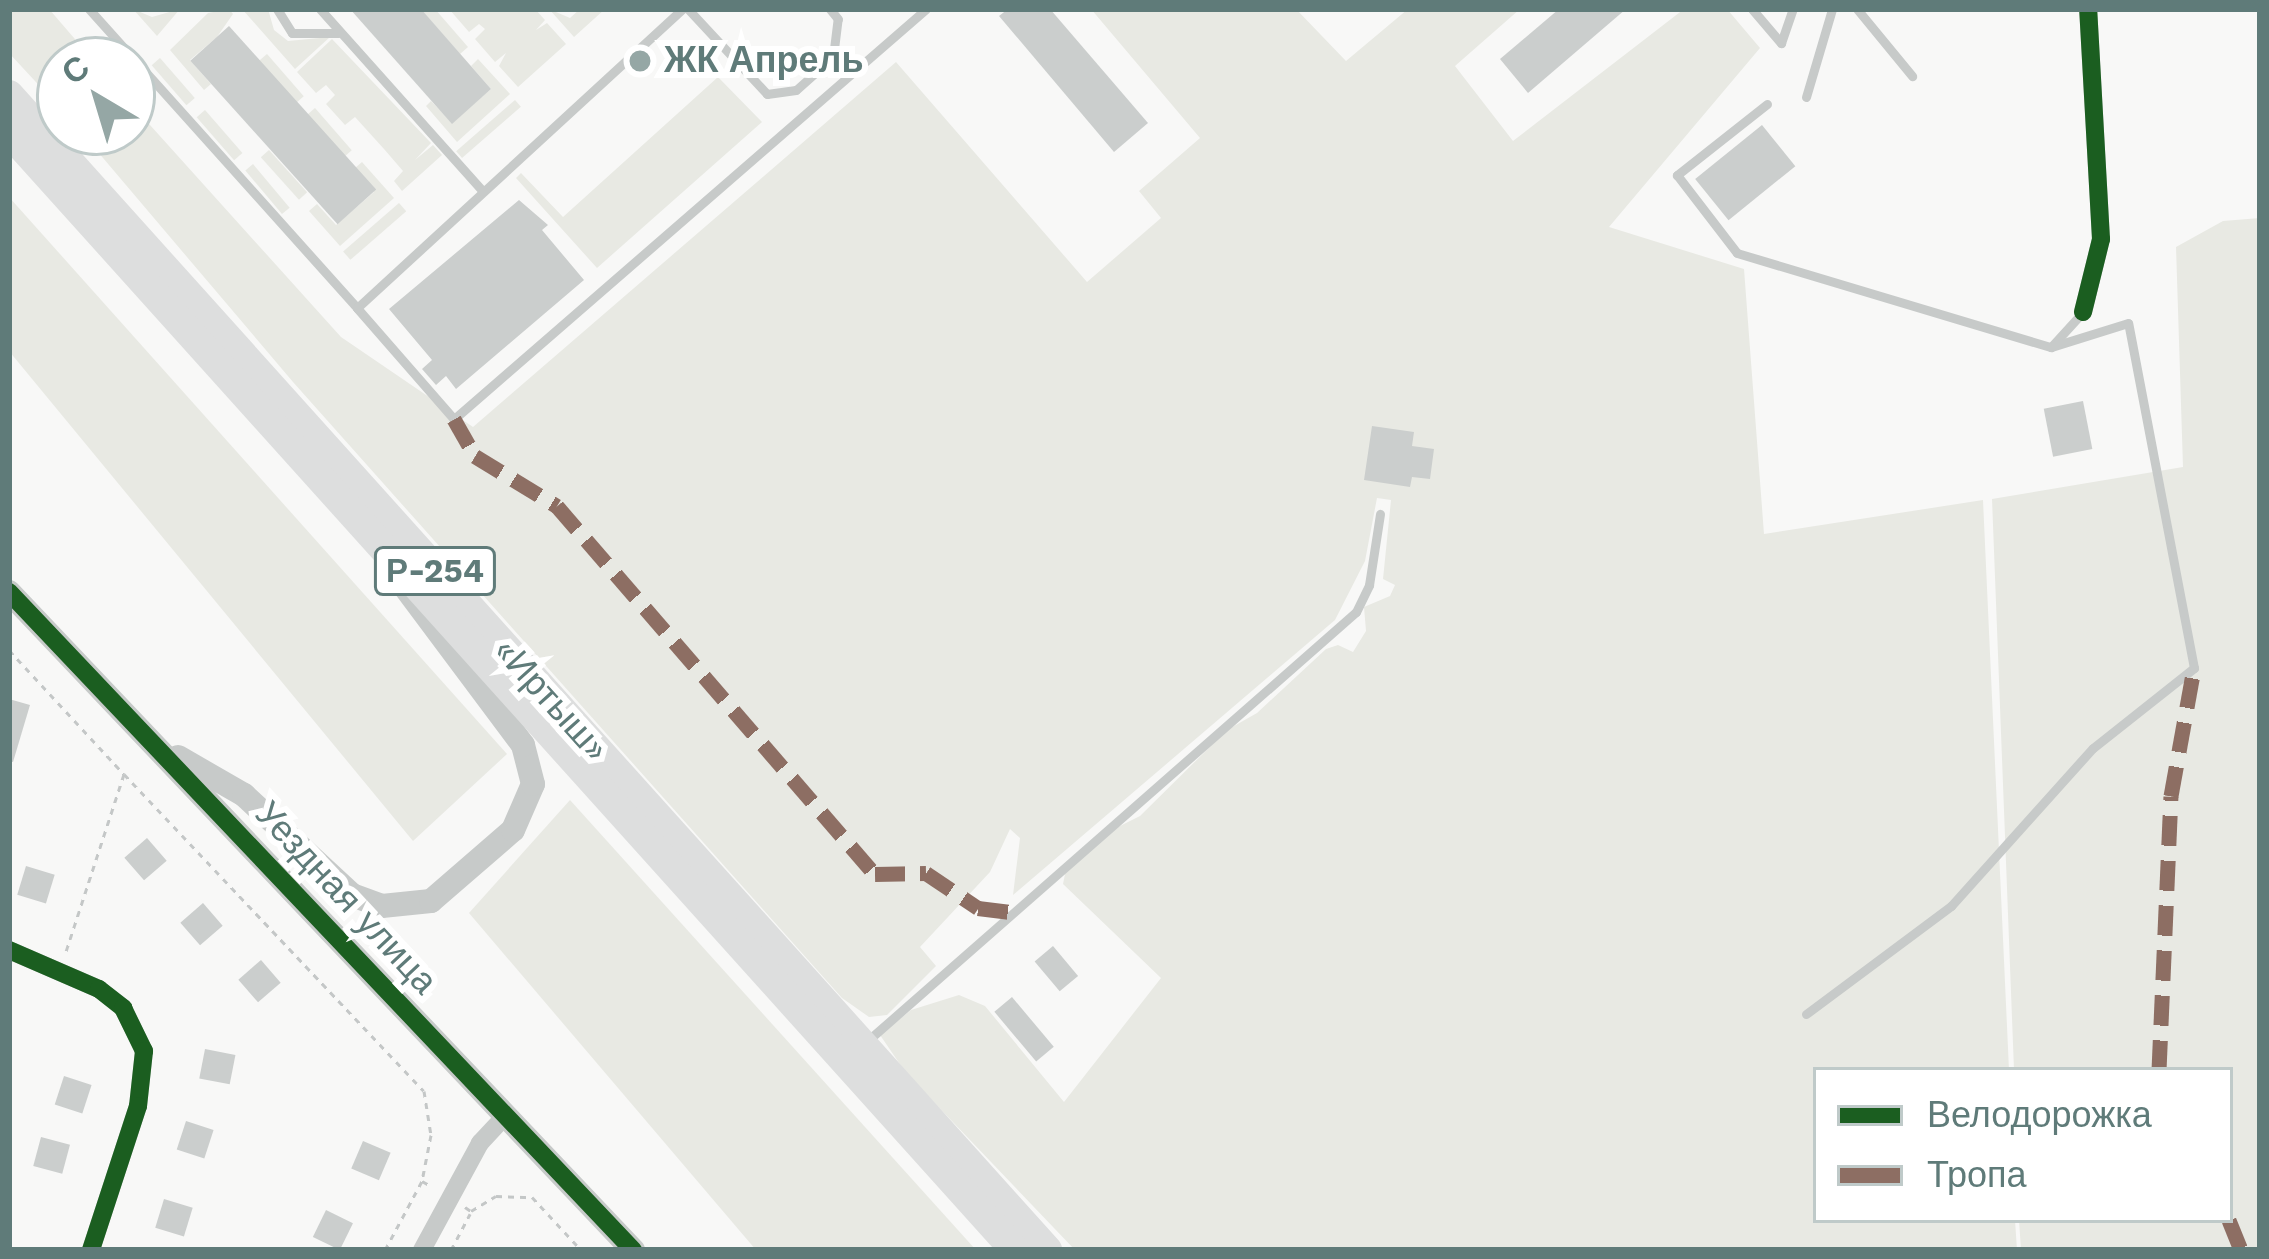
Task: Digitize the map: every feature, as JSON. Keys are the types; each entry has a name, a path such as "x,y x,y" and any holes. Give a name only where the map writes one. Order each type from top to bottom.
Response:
{"highway":[{"name":"«Иртыш»","path":"9,94 1047,1250"},
{"name":"«Иртыш»","path":"9,132 388,560 1015,1250"}],"street":[{"path":"2083,312 2102,239 2088,9"},
{"path":"156,743 244,795 352,895 382,906 431,901 476,866 530,802 530,765 388,560"},
{"name":"Уездная улица","path":"14,606 156,743 633,1250"},
{"path":"9,950 60,967 123,1007 144,1051 138,1106 92,1250"},
{"path":"422,1250 449,1196 505,1116"}],"lane":[{"path":"89,9 454,419 926,9"},
{"path":"277,9 292,32 343,35"},
{"path":"320,9 483,191"},
{"path":"357,308 685,9 767,94 796,90 833,57 838,19 830,9"},
{"path":"1752,9 1781,43 1792,9"},
{"path":"1806,97 1832,9"},
{"path":"1858,9 1912,76"},
{"path":"1767,104 1678,176 1737,253 2051,347 2128,323 2194,668 2093,748 1951,906 1806,1014"},
{"path":"2051,347 2083,312"},
{"path":"861,1046 1356,612 1369,585 1380,514"}],"path":[{"path":"9,650 424,1091 431,1135 422,1181 385,1250"},
{"path":"60,967 124,774"},
{"path":"422,1181 471,1211"},
{"path":"451,1250 471,1211 496,1196 532,1198 581,1250"}],"shaded area":[{"path":"9,9 49,9 72,36 36,36 36,82 9,53"},
{"path":"133,9 152,17 180,9 157,36"},
{"path":"229,9 233,14 217,37 190,60 211,84 204,90 170,50 208,13"},
{"path":"242,9 268,9 274,30 288,41 330,37 295,69"},
{"path":"435,9 468,47 460,54 422,11"},
{"path":"449,9 535,9 545,20 536,30 547,23 566,44 518,87 499,66 506,53 495,62 475,39 485,29 479,24 469,32"},
{"path":"549,9 570,18 580,9 605,9 574,37"},
{"path":"1091,9 1296,9 1346,61 1408,9 1520,9 1455,66 1513,141 1684,9 1727,9 1760,48 1609,227 1744,269 1764,534 1983,500 2009,1067 1813,1067 1813,1223 2015,1223 2017,1250 1075,1250 906,1073 880,1035 911,1010 959,995 985,1006 1064,1102 1161,978 1063,884 1065,874 1100,836 1140,816 1227,730 1257,713 1326,649 1338,645 1353,652 1366,631 1364,607 1390,596 1395,585 1383,579 1391,500 1377,498 1365,561 1335,620 1013,895 1020,838 1010,829 990,872 920,947 936,966 887,1015 869,1017 842,998 293,382 101,156 156,156 156,132 341,337 473,427 896,62 1087,282 1161,218 1139,191 1200,138"},
{"path":"332,39 431,143 415,160 433,145 442,155 402,191 394,181 403,171 384,149 355,117 345,125 326,104 335,95 326,85 316,93 297,72"},
{"path":"267,54 304,96 296,103 259,61"},
{"path":"160,58 195,98 186,105 156,70"},
{"path":"478,59 510,94 457,142 426,106 431,101 452,123 491,89 471,66"},
{"path":"718,77 762,122 597,268 516,178 521,173 563,217"},
{"path":"515,100 521,107 462,158 456,151"},
{"path":"315,108 352,150 343,157 307,115"},
{"path":"205,110 242,153 234,160 197,117"},
{"path":"269,150 307,192 299,200 261,157"},
{"path":"362,162 394,198 340,246 309,211 317,204 336,225 374,192 355,168"},
{"path":"253,164 290,208 282,214 245,170"},
{"path":"9,197 507,754 413,841 9,351"},
{"path":"399,203 406,211 350,260 343,252"},
{"path":"2260,218 2260,1250 2021,1250 2019,1223 2233,1223 2233,1067 2014,1067 1992,499 2183,467 2176,247 2223,221"},
{"path":"570,800 976,1250 756,1250 469,913"}],"building":[{"path":"350,9 421,9 491,89 452,124"},
{"path":"1008,9 1050,9 1148,123 1114,152 999,16"},
{"path":"1559,9 1626,9 1528,93 1500,59"},
{"path":"229,26 376,189 338,224 190,61"},
{"path":"1762,125 1795,166 1729,220 1695,179"},
{"path":"519,200 548,225 542,230 584,280 456,389 446,376 436,385 422,369 432,360 389,309"},
{"path":"2083,401 2092,449 2053,457 2044,409"},
{"path":"1372,426 1414,432 1412,446 1434,449 1430,479 1412,477 1410,487 1364,480"},
{"path":"9,699 30,705 13,762 9,761"},
{"path":"147,838 167,861 144,880 124,858"},
{"path":"26,866 55,875 46,903 17,895"},
{"path":"203,903 223,926 200,945 180,923"},
{"path":"1053,946 1078,976 1060,991 1035,961"},
{"path":"261,960 281,983 258,1002 238,980"},
{"path":"1012,997 1054,1047 1036,1062 994,1012"},
{"path":"205,1049 235,1055 230,1084 199,1078"},
{"path":"64,1076 92,1085 82,1113 55,1105"},
{"path":"186,1121 214,1130 204,1158 177,1150"},
{"path":"41,1137 70,1145 62,1174 33,1166"},
{"path":"363,1141 391,1153 379,1180 351,1169"},
{"path":"164,1199 193,1208 184,1236 155,1228"},
{"path":"326,1210 353,1223 340,1250 313,1237"}],"marked path":[{"path":"454,419 475,456 557,506 875,874 926,873 978,908 1017,913"},
{"path":"2159,1067 2171,796 2194,668"},
{"path":"2230,1223 2241,1250"}],"cycle path":[{"path":"2083,312 2101,239 2088,9"},
{"path":"9,592 633,1250"},
{"path":"9,950 99,989 123,1008 144,1051 138,1106 91,1250"}],"place":[{"name":"ЖК Апрель","path":"640,61"}]}
